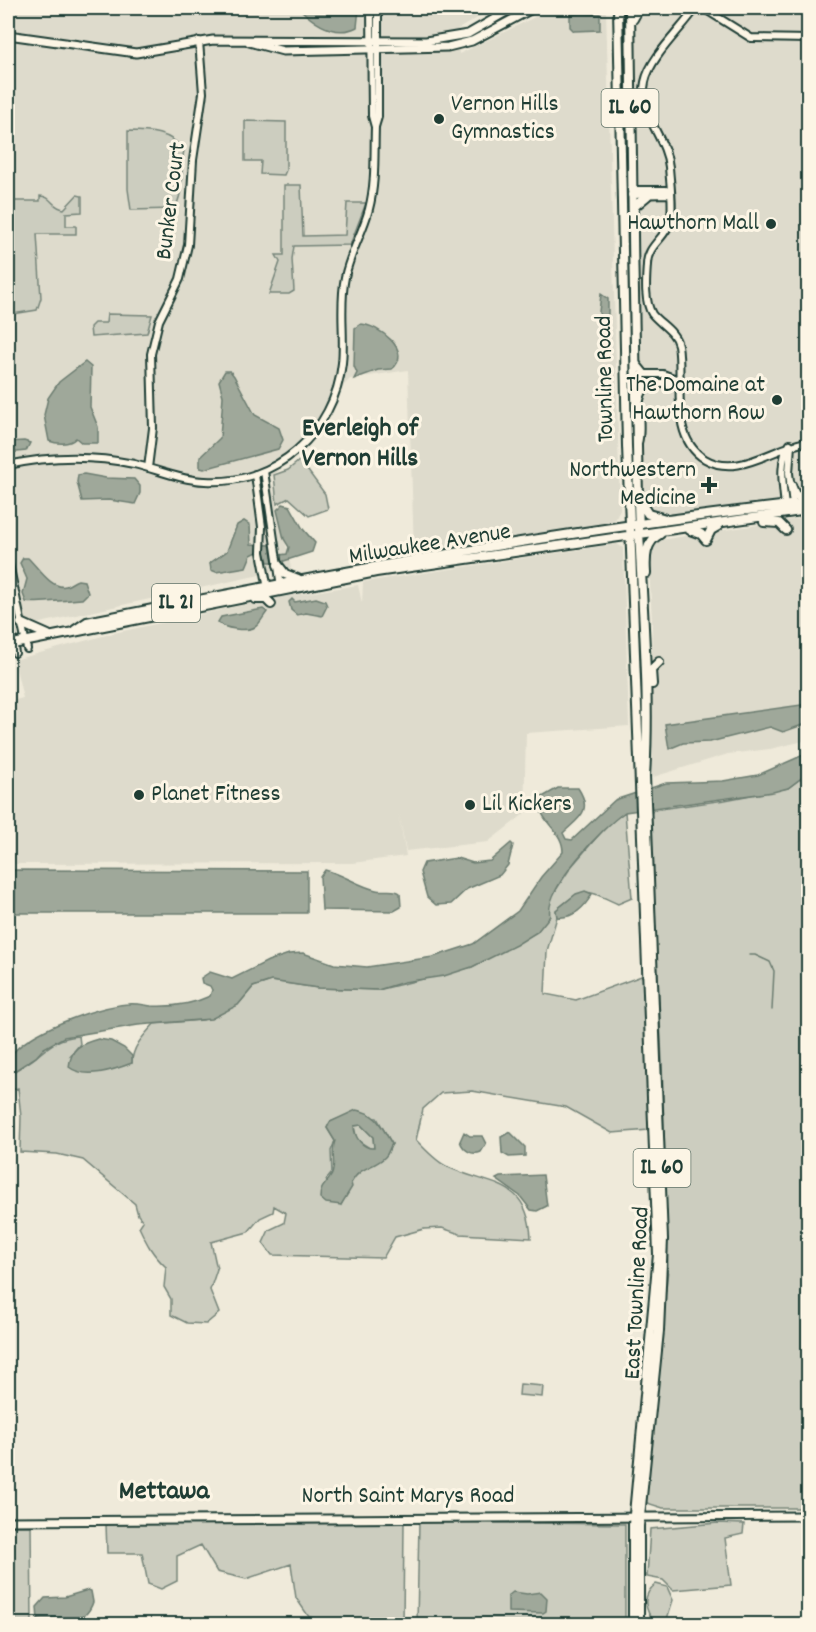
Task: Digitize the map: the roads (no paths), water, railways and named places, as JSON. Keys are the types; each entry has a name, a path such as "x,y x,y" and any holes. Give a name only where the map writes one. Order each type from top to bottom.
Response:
{"main road":[{"path":"8,35 136,53 199,41 249,42 283,51 426,41 460,36 513,8"},
{"path":"374,45 427,49 463,44 534,8"},
{"name":"Townline Road","path":"618,8 629,526 644,820"},
{"name":"Townline Road","path":"630,8 631,217 639,535 648,730 642,776"},
{"path":"630,27 635,12 639,8"},
{"path":"631,217 635,206 647,196"},
{"path":"791,485 795,495 808,502"},
{"path":"638,496 648,514 662,519 710,515"},
{"name":"IL 21","path":"790,508 808,502"},
{"name":"Milwaukee Avenue","path":"281,586 300,579 375,565 629,526 710,515 790,508"},
{"name":"Milwaukee Avenue","path":"11,644 26,645 75,630 98,629 281,586 614,537 687,530 790,508"},
{"name":"IL 21","path":"790,508 808,510"},
{"path":"739,520 749,524 772,520 786,530"},
{"path":"687,530 701,534 706,540 711,530 722,524"},
{"path":"645,652 649,640 646,569 648,546 651,539 664,532"},
{"path":"614,537 627,545 631,553"},
{"path":"278,565 285,574 300,579"},
{"name":"Milwaukee Avenue","path":"75,630 87,622 268,589"},
{"path":"204,605 227,605 264,598 271,604"},
{"path":"21,623 50,636"},
{"path":"648,730 651,722 651,670 659,662"},
{"name":"East Townline Road","path":"633,1624 637,1517 659,1331 663,1239 644,820"},
{"name":"North Saint Marys Road","path":"8,1521 808,1516"},
{"name":"East Townline Road","path":"637,1517 639,1624"}],"street":[{"path":"371,8 374,45"},
{"path":"8,465 74,458 117,461 206,482 235,480 264,471 290,457 308,440 324,418 335,395 342,361 343,290 349,263 372,195 375,127 372,116 374,45 378,8"},
{"path":"696,8 654,61 644,87 646,112 668,159 669,194 669,224 647,255 647,299 652,313 677,342 683,428 688,442 700,456 712,463 731,466 791,444 808,442"},
{"path":"703,8 751,38 808,39"},
{"name":"Bunker Court","path":"148,468 153,428 151,354 159,321 180,279 188,245 193,160 203,93 199,41"},
{"path":"631,193 666,190 669,194"},
{"path":"631,193 647,196 669,194"},
{"path":"635,361 645,374 680,380"},
{"path":"636,380 667,376"},
{"path":"636,380 651,384 674,383 680,380"},
{"path":"637,447 641,435 640,395 644,387 651,384"},
{"path":"790,508 783,467 785,451 791,444"},
{"path":"790,508 791,444"},
{"path":"768,454 777,456 783,467"},
{"path":"264,471 281,586"},
{"path":"255,474 259,485 261,556 268,589"},
{"path":"8,559 26,645"},
{"path":"8,613 11,644 15,653"}],"waterway":[{"path":"749,955 755,955 770,962 774,971 772,1010"}],"place":[{"name":"Vernon Hills Gymnastics","path":"439,119"},
{"name":"Hawthorn Mall","path":"771,224"},
{"name":"The Domaine at Hawthorn Row","path":"777,400"},
{"name":"Northwestern Medicine","path":"709,485"},
{"name":"Planet Fitness","path":"139,795"},
{"name":"Lil Kickers","path":"470,805"}],"district":[{"name":"Everleigh of Vernon Hills","path":"360,444"},
{"name":"Mettawa","path":"164,1492"}]}
